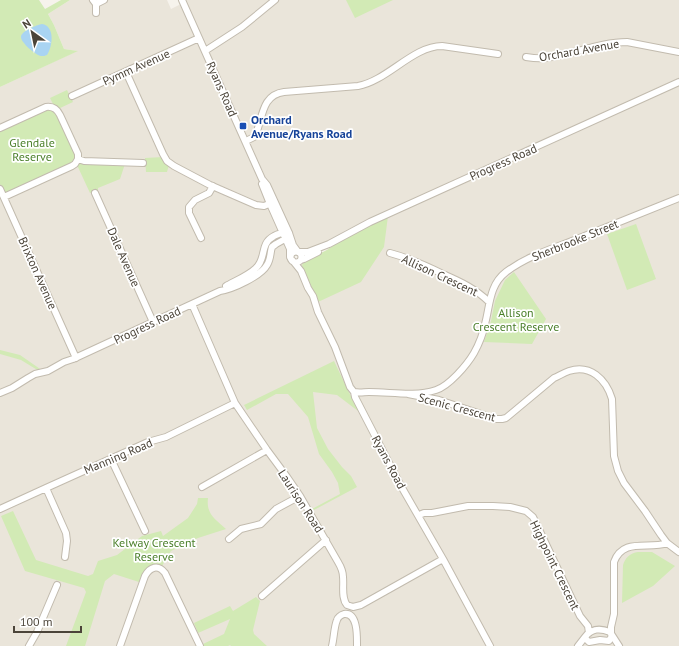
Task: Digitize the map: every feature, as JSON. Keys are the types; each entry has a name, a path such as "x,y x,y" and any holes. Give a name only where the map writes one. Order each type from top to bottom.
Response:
{"street":[{"path":"96,13 95,2 104,0"},
{"name":"Ryans Road","path":"182,0 262,178 267,185 272,203 286,233 299,252"},
{"path":"205,51 242,27 275,0"},
{"name":"Pymm Avenue","path":"72,96 199,38"},
{"name":"Orchard Avenue","path":"526,57 546,58 621,42 679,52"},
{"path":"246,141 255,136 266,103 277,93 362,85 376,79 421,52 434,47 442,46 498,54"},
{"path":"126,72 168,162 213,186 258,206 264,206 272,203"},
{"name":"Progress Road","path":"300,260 316,254 329,244 361,226 679,82"},
{"path":"0,128 46,107 54,108 60,115 78,154 78,159 72,166 4,197"},
{"path":"78,159 84,161 143,163"},
{"path":"201,238 190,215 189,207 192,202 209,193 213,186"},
{"name":"Brixton Avenue","path":"0,189 74,359"},
{"name":"Dale Avenue","path":"95,193 153,322"},
{"name":"Sherbrooke Street","path":"489,302 494,288 504,275 533,255 679,198"},
{"name":"Ryans Road","path":"286,233 285,239 290,249 291,259 301,271"},
{"name":"Progress Road","path":"0,393 12,388 35,374 48,371 64,362 74,359 220,291 257,268 261,261 267,241 273,237 286,233"},
{"name":"Progress Road","path":"220,291 229,289 255,277 262,272 270,260 272,247 285,239"},
{"name":"Progress Road","path":"299,252 308,252 329,244"},
{"path":"293,252 299,252 301,256 300,260 296,262 291,259 293,252"},
{"name":"Allison Crescent","path":"354,392 408,394 430,392 440,388 448,383 460,371 472,356 480,341 487,316 489,302 482,295 468,286 426,266 390,253"},
{"name":"Ryans Road","path":"300,260 301,271 314,299 318,312 335,347 350,387 354,392 355,397 397,479 419,515 490,646"},
{"name":"Laurison Road","path":"192,304 235,403 266,450 300,496 342,570 345,603 353,607 361,605 443,559"},
{"name":"Scenic Crescent","path":"408,394 439,400 496,419 502,419 506,418 554,378 561,374 576,370 595,373 605,383 612,399 614,456 618,472 660,535 667,543 679,552"},
{"name":"Manning Road","path":"0,509 148,442 166,437 235,403"},
{"path":"202,487 266,450"},
{"path":"112,459 145,531"},
{"path":"46,488 66,533 67,541 65,557"},
{"path":"229,539 241,529 262,524 276,509 300,496"},
{"name":"Highpoint Crescent","path":"419,515 480,505 510,507 526,511 536,523 580,616 588,626 588,637"},
{"path":"422,522 432,513"},
{"path":"262,596 326,540"},
{"path":"618,646 611,637 614,606 615,558 623,550 633,546 658,545 667,543"},
{"path":"120,646 145,576 149,570 156,568 162,569 165,573 200,646"},
{"path":"29,646 37,632 57,585"},
{"path":"332,646 337,620 345,614 349,614 354,619 357,646"},
{"path":"578,646 598,630 606,627 613,618"},
{"name":"Highpoint Crescent","path":"583,620 598,630 608,631 611,637"},
{"path":"588,637 600,640 611,637"},
{"path":"582,646 588,637"}],"shaded area":[{"path":"70,0 167,0 171,9 181,4 252,160 266,198 288,249 290,260 297,263 317,256 357,231 679,85 679,646 0,646 0,87 77,51 64,49 48,14"},
{"path":"185,0 679,0 679,78 414,200 413,199 367,220 309,251 298,249"}],"green space":[{"path":"0,0 39,0 45,9 61,0 70,0 48,14 64,49 78,51 0,87"},
{"path":"346,0 393,0 355,18"},
{"path":"67,90 73,102 58,109 54,106 50,98"},
{"name":"Glendale Reserve","path":"48,109 55,111 77,156 74,163 7,193 3,190 0,184 0,130"},
{"path":"163,157 169,165 167,172 146,172 145,158"},
{"path":"79,163 125,164 120,179 90,193 77,165"},
{"path":"388,216 384,247 361,282 318,302 303,269 303,262 327,250 352,233"},
{"path":"636,224 656,279 627,290 607,234"},
{"name":"Allison Crescent Reserve","path":"514,272 546,319 532,344 484,342 491,321 495,301 505,280"},
{"path":"0,350 20,355 43,371 39,371 21,360 0,354"},
{"path":"334,361 358,411 337,395 313,392 317,428 328,449 351,476 357,487 314,510 312,509 340,494 338,483 319,454 308,417 288,394 276,394 247,410 244,405"},
{"name":"Kelway Crescent Reserve","path":"198,498 208,498 208,508 212,516 226,529 198,538 171,551 162,566 157,565 147,568 142,574 139,582 114,574 105,581 85,646 66,646 86,592 84,588 25,571 1,516 13,511 36,560 88,576 93,574 98,561 117,555 142,536 161,531 163,536 188,518 197,504"},
{"path":"638,552 652,552 675,566 653,586 622,603 623,565 628,556"},
{"path":"256,597 260,601 253,630 254,634 267,646 204,646 203,644 224,634 230,619 198,633 194,623 230,606 233,611"}],"water":[{"path":"42,24 49,28 52,37 51,47 47,55 44,56 41,56 29,48 23,42 21,37 26,31"}],"place":[{"name":"Orchard Avenue/Ryans Road","path":"243,126"}]}
